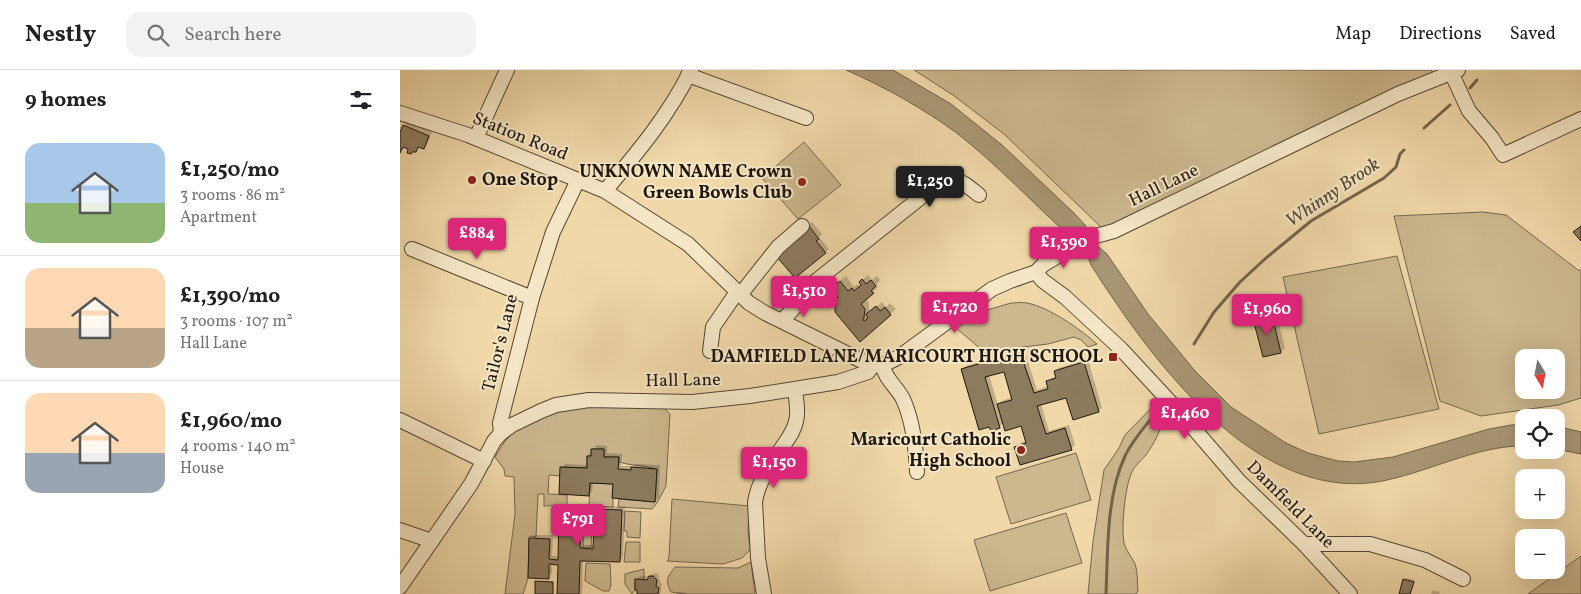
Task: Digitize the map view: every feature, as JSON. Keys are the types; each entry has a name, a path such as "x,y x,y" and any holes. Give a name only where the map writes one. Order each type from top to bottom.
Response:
{"street":[{"path":"476,138 506,70"},
{"path":"1453,71 1469,111 1492,138 1503,156 1581,119"},
{"name":"Hall Lane","path":"400,587 471,484 494,441 512,425 556,405 571,402 589,400 692,402 722,400 832,384 855,377 899,357 992,289 1036,272 1043,265 1074,246 1114,231 1398,94 1453,71"},
{"path":"605,191 652,133 672,104 690,72 806,118"},
{"name":"Station Road","path":"400,113 476,138 605,191 688,244 738,294 765,313 878,366"},
{"name":"Tailor's Lane","path":"501,433 500,423 532,298 553,232 578,180"},
{"path":"782,321 804,297 811,285 935,186 946,180 959,180 979,195"},
{"path":"711,351 713,327 778,247 802,226"},
{"path":"412,249 532,298"},
{"name":"Damfield Lane","path":"1036,272 1042,280 1065,297 1121,349 1183,416 1239,481 1304,544 1350,594"},
{"path":"878,366 902,398 909,415 915,445 912,474"},
{"path":"764,594 758,558 755,502 763,478 792,432 796,422 795,390"},
{"path":"400,420 484,461"},
{"path":"400,530 432,541"},
{"path":"1304,544 1370,544 1425,560 1463,579"}],"shaded area":[{"path":"846,70 893,70 951,104 1002,145 1085,225 1094,243 1107,254 1148,314 1196,372 1231,407 1286,443 1308,453 1338,461 1354,462 1393,457 1489,429 1515,425 1515,446 1488,450 1414,473 1377,482 1331,482 1288,469 1247,446 1209,415 1174,379 1115,301 1091,265 1086,248 1078,237 1065,232 999,169 958,134 904,99"},
{"path":"914,70 1432,70 1432,74 1104,230 1004,134 953,95"},
{"name":"UNKNOWN NAME Crown Green Bowls Club","path":"804,142 841,185 798,219 762,178"},
{"path":"1483,212 1506,215 1578,270 1581,270 1581,398 1558,405 1515,409 1515,411 1481,416 1440,401 1394,216"},
{"path":"1397,256 1439,409 1319,434 1283,277"},
{"path":"1011,303 1027,303 1045,309 1073,325 1097,344 1088,347 1081,340 1074,337 989,356 956,328 987,310"},
{"path":"1156,403 1166,414 1152,447 1135,466 1131,474 1124,508 1124,543 1136,567 1138,591 1136,594 1088,594 1093,541 1104,470 1119,448 1125,435"},
{"path":"589,407 664,408 670,414 666,486 652,509 618,507 619,499 655,502 657,469 619,462 619,457 604,457 604,449 592,449 591,456 587,456 587,468 561,467 560,476 549,475 548,494 567,495 567,505 544,506 544,494 538,494 536,537 530,536 529,538 528,578 523,594 505,594 515,514 514,477 505,476 504,469 495,457 506,440 514,432 534,420 567,410"},
{"path":"1565,428 1581,432 1581,454 1565,451"},
{"path":"1076,453 1091,500 1011,524 996,477"},
{"path":"590,483 613,484 613,507 589,506"},
{"path":"672,499 749,506 748,530 750,550 742,558 723,564 667,561 669,558"},
{"path":"625,511 641,512 640,538 627,537 627,531 624,531"},
{"path":"1066,513 1082,563 990,591 974,540"},
{"path":"583,525 592,525 591,548 583,548"},
{"path":"626,542 640,542 640,562 624,562"},
{"path":"1581,556 1581,594 1528,594 1549,579 1565,579 1565,567"},
{"path":"751,562 755,594 686,594 671,592 668,584 669,576 675,567 738,568"},
{"path":"586,563 610,564 611,585 609,591 603,591 585,581"},
{"path":"644,569 644,580 635,579 635,590 632,594 625,584 625,574"}],"building":[{"path":"403,125 429,136 424,149 418,147 416,152 411,154 407,153 408,149 403,147 400,153 400,132"},
{"path":"808,225 819,239 816,241 826,253 795,278 777,257 790,246 787,242"},
{"path":"1581,226 1581,241 1573,232"},
{"path":"862,279 866,284 871,280 876,286 871,291 874,293 861,304 865,309 863,320 868,318 866,314 876,306 880,311 885,307 891,315 860,342 835,312 837,304 834,300 838,297 830,289 840,281 848,291 852,288 854,291 861,285 859,282"},
{"path":"1272,315 1281,353 1263,357 1253,319"},
{"path":"1020,352 1034,393 1048,389 1046,381 1056,378 1054,371 1084,362 1099,412 1073,420 1066,398 1037,406 1046,434 1065,428 1072,450 1020,465 1014,447 1026,443 1021,426 1005,431 997,404 1012,400 1004,372 985,377 1000,428 991,431 989,427 979,430 961,369"},
{"path":"591,449 604,449 604,457 619,457 618,469 631,470 631,467 657,469 655,502 612,498 613,484 590,483 589,496 559,494 560,467 587,468 587,456 591,456"},
{"path":"559,508 622,510 620,562 580,561 579,594 557,594 558,565 549,564 549,579 528,578 529,538 550,539 549,559 558,560","holes":["581,521 594,522 593,549 580,548"]},
{"path":"649,576 653,576 657,580 658,594 637,594 635,579 647,580"},
{"path":"1403,579 1414,582 1410,594 1399,594"},
{"path":"535,581 553,582 553,594 535,594"}],"waterway":[{"name":"Whinny Brook","path":"1470,88 1477,80"},
{"name":"Whinny Brook","path":"1424,128 1450,105"},
{"name":"Whinny Brook","path":"1194,344 1214,312 1240,282 1311,221 1384,178 1396,167 1400,154 1404,150"},
{"name":"Whinny Brook","path":"1106,594 1109,524 1114,489 1125,456 1140,432 1159,409"}],"place":[{"name":"One Stop","path":"472,180"},
{"name":"UNKNOWN NAME Crown Green Bowls Club","path":"802,182"},
{"name":"DAMFIELD LANE/MARICOURT HIGH SCHOOL","path":"1113,357"},
{"name":"Maricourt Catholic High School","path":"1021,450"}]}
